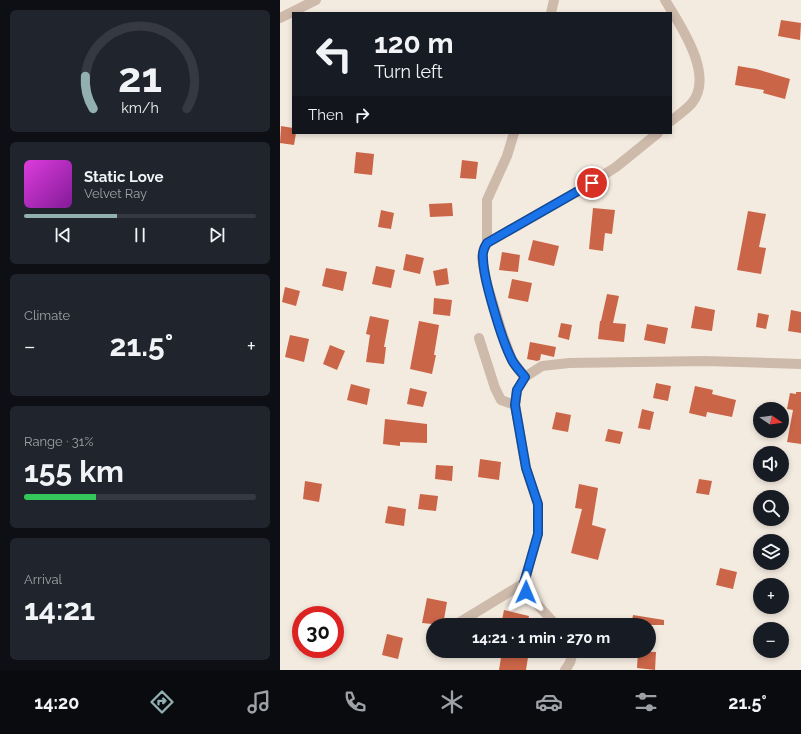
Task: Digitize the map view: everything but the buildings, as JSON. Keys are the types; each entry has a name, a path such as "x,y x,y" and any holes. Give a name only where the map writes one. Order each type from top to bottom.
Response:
{"street":[{"path":"280,18 316,0"},
{"path":"551,12 554,0"},
{"path":"666,0 691,44 698,65 700,86 693,102 672,120"},
{"path":"487,243 487,200 507,156 514,134"},
{"path":"525,377 512,360 503,336 486,281 482,258 484,248 487,243 580,190 610,171 657,134"},
{"path":"479,338 495,388 501,400 515,405"},
{"path":"550,618 526,592 524,583 538,534 538,504 526,468 515,405 517,390 525,377 542,366 569,363 706,361 801,364"},
{"path":"466,618 524,583"},
{"path":"566,670 571,658"}],"route":[{"path":"526,592 524,583 538,534 538,504 526,468 515,405 517,390 525,377 512,360 503,336 486,281 482,258 484,248 487,243 592,183"}]}
